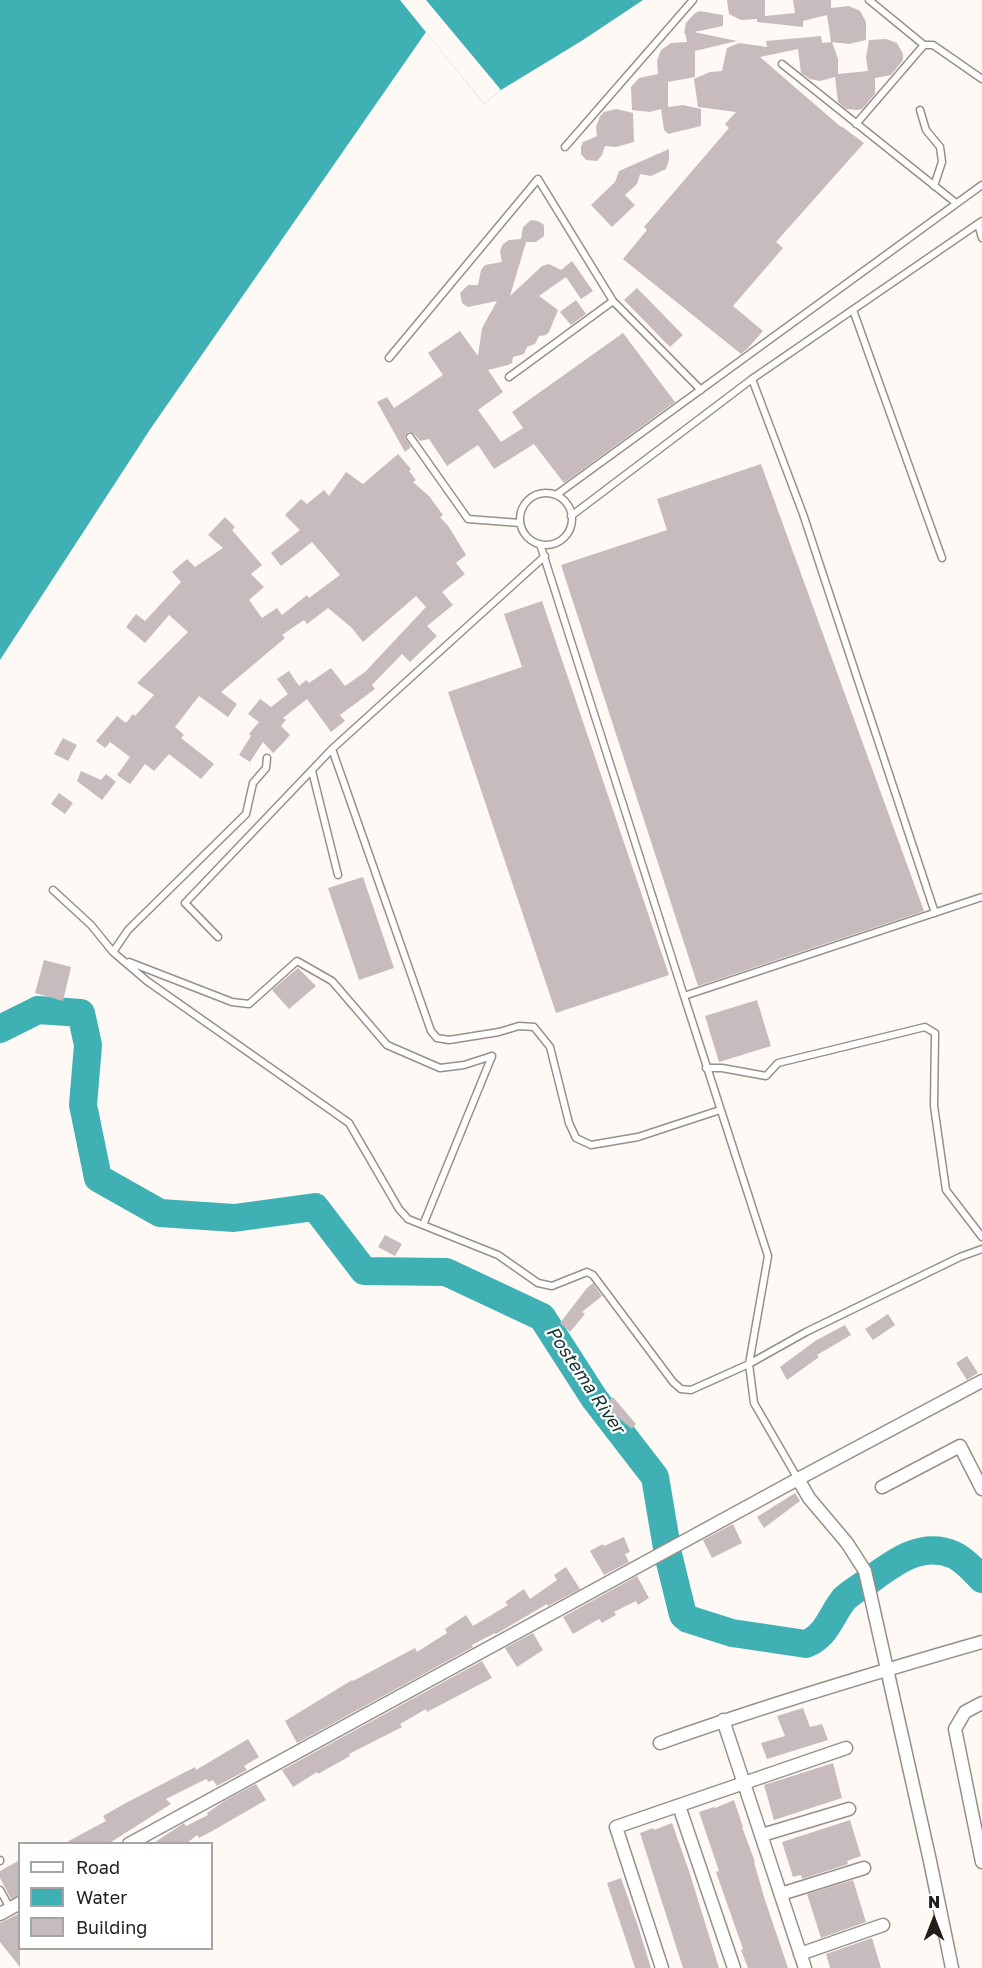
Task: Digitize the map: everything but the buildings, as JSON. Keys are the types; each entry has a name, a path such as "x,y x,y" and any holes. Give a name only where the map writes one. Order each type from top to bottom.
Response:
{"street":[{"path":"133,1842 982,1381"},
{"path":"882,1487 960,1446 982,1490"},
{"path":"798,1479 809,1498 847,1543 865,1571 952,1968"},
{"path":"660,1743 723,1720 982,1642"},
{"path":"982,1703 965,1712 955,1729 982,1862"},
{"path":"723,1720 805,1968"},
{"path":"662,1968 616,1827 846,1748"},
{"path":"679,1806 734,1968"},
{"path":"762,1836 849,1809"},
{"path":"781,1894 864,1868"},
{"path":"800,1954 883,1925"}],"lane":[{"path":"565,147 693,0"},
{"path":"869,0 924,45 933,45 982,79"},
{"path":"856,124 924,45"},
{"path":"782,64 956,203"},
{"path":"920,110 927,130 940,147 942,162 933,186"},
{"path":"389,358 538,179 613,301 701,390"},
{"path":"556,495 982,185"},
{"path":"571,516 753,379 980,222 982,238"},
{"path":"509,377 613,301"},
{"path":"853,310 942,558"},
{"path":"753,379 802,514 935,913"},
{"path":"410,437 468,519 520,523"},
{"path":"540,493 556,495 567,504 571,516 568,532 556,542 540,544 527,537 520,523 520,515 527,501 540,493"},
{"path":"540,544 768,1256 749,1364 754,1403 798,1479"},
{"path":"218,937 185,903 332,749 545,555"},
{"path":"332,749 431,1031 437,1038 449,1040 499,1032 519,1026 534,1026 550,1047 569,1123 576,1138 591,1145 638,1137 720,1110"},
{"path":"113,952 128,930 246,814 253,783 266,768 267,758"},
{"path":"312,771 338,875"},
{"path":"53,890 91,925 113,952 147,981 349,1123 399,1209 408,1219 498,1255 538,1283 552,1286 587,1272 593,1275 673,1382 681,1389 691,1390 749,1364 816,1327 960,1257 982,1249"},
{"path":"684,996 982,897"},
{"path":"123,959 232,1002 249,1004 297,960 332,981 387,1045 440,1068 464,1065 492,1056 423,1225"},
{"path":"706,1068 722,1068 766,1076 778,1063 925,1027 935,1033 933,1106 946,1190 982,1237"},
{"path":"0,1890 10,1908"}],"water":[{"path":"0,0 643,0 501,90 484,104 426,32 151,428 0,660"}],"pier":[{"path":"400,0 426,0 501,90 484,104"}],"waterway":[{"name":"Postema River","path":"0,1029 38,1010 81,1013 88,1045 83,1105 98,1178 160,1213 234,1218 315,1207 364,1271 446,1272 542,1317 594,1398 655,1477 668,1554 683,1615 688,1619 732,1633 806,1644 819,1636 846,1597 907,1556 930,1550 942,1551 962,1560 982,1579"}]}
